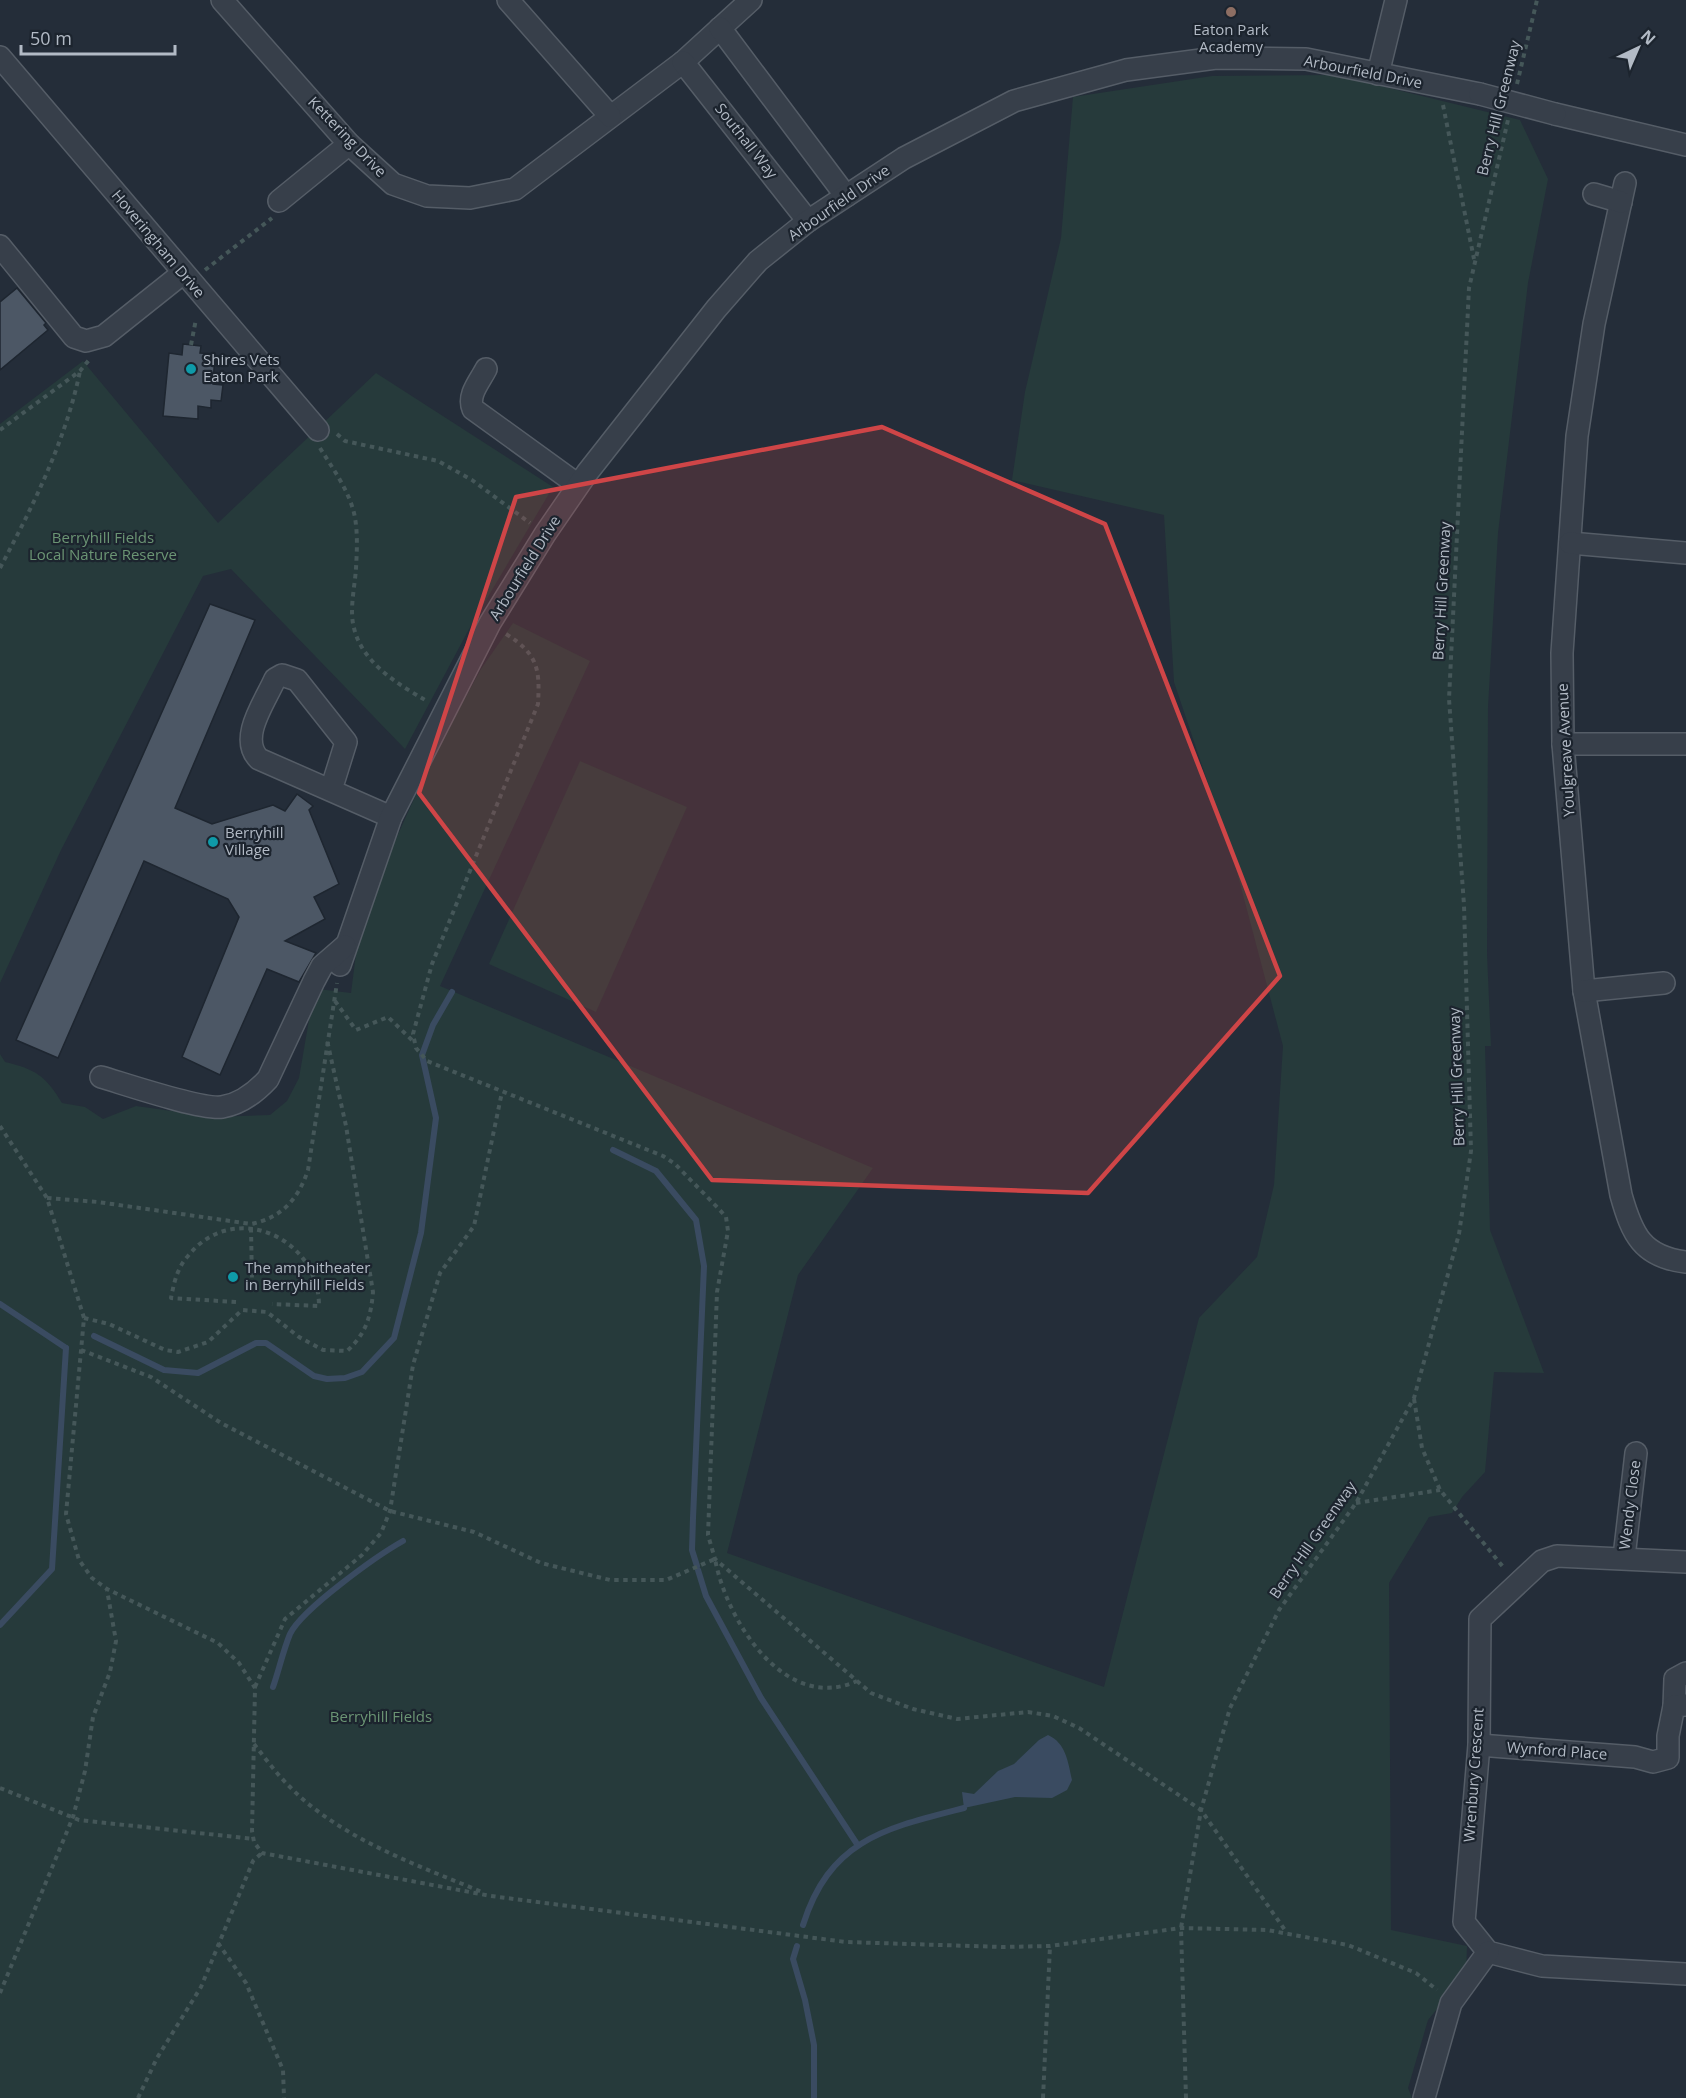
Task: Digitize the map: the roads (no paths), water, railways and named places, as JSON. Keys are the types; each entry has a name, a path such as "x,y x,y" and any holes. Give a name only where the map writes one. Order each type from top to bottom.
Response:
{"street":[{"name":"Kettering Drive","path":"222,0 349,144 393,184 428,196 470,198 515,189 683,62 751,0"},
{"path":"508,0 610,116"},
{"path":"1378,74 1396,0"},
{"path":"720,28 846,196"},
{"name":"Hoveringham Drive","path":"0,57 318,430"},
{"name":"Arbourfield Drive","path":"101,1077 161,1095 219,1108 254,1094 268,1079 322,966 342,955 392,817 444,710 490,624 578,485 716,309 758,261 808,221 904,158 1014,101 1126,70 1216,58 1306,59 1480,94 1686,146"},
{"name":"Southall Way","path":"683,62 808,221"},
{"path":"279,201 349,144"},
{"name":"Youlgreave Avenue","path":"1594,195 1623,192 1594,324 1577,436 1562,653 1563,744 1584,990 1621,1195 1629,1223 1638,1239 1652,1253 1686,1262"},
{"path":"0,246 74,337 86,342 104,336 186,277"},
{"path":"486,369 472,395 470,402 473,409 578,485"},
{"path":"1570,543 1686,553"},
{"path":"330,790 346,742 297,680 282,675 275,679 249,739 252,752 259,759 330,790 392,817"},
{"path":"1563,744 1686,744"},
{"path":"1584,990 1664,983"},
{"name":"Wendy Close","path":"1624,1557 1636,1453"},
{"name":"Wrenbury Crescent","path":"1488,1952 1464,1922 1479,1745 1480,1619 1542,1561 1557,1556 1624,1557 1686,1562"},
{"path":"1680,1706 1675,1679 1686,1673"},
{"name":"Wynford Place","path":"1479,1745 1635,1757 1653,1762 1668,1758 1668,1736 1680,1706"},
{"path":"1424,2098 1451,2003 1488,1952 1542,1966 1686,1974"}],"water":[{"path":"1048,1735 1059,1743 1065,1754 1072,1780 1067,1790 1052,1798 1015,1797 964,1808 962,1792 974,1794 998,1771 1014,1764 1039,1740"}],"waterway":[{"path":"94,1336 164,1370 198,1373 256,1343 266,1343 314,1376 327,1379 345,1378 362,1372 394,1338 421,1233 436,1118 422,1055 433,1025 452,992"},
{"path":"613,1150 656,1171 696,1220 704,1266 692,1550 697,1566"},
{"path":"0,1304 66,1348"},
{"path":"0,1625 52,1569 66,1348"},
{"path":"273,1687 290,1634 297,1623 342,1583 403,1541"},
{"path":"698,1570 706,1596 761,1698 857,1844"},
{"path":"803,1925 814,1896 829,1873 845,1855 886,1831 964,1808"},
{"path":"797,1946 793,1959 805,2000 814,2045 814,2098"}],"place":[{"name":"Eaton Park Academy","path":"1231,12"},
{"name":"Shires Vets Eaton Park","path":"191,369"},
{"name":"Berryhill Village","path":"213,842"},
{"name":"The amphitheater in Berryhill Fields","path":"233,1277"}],"park label":[{"name":"Berryhill Fields Local Nature Reserve","path":"103,546"},
{"name":"Berryhill Fields","path":"381,1717"}]}
